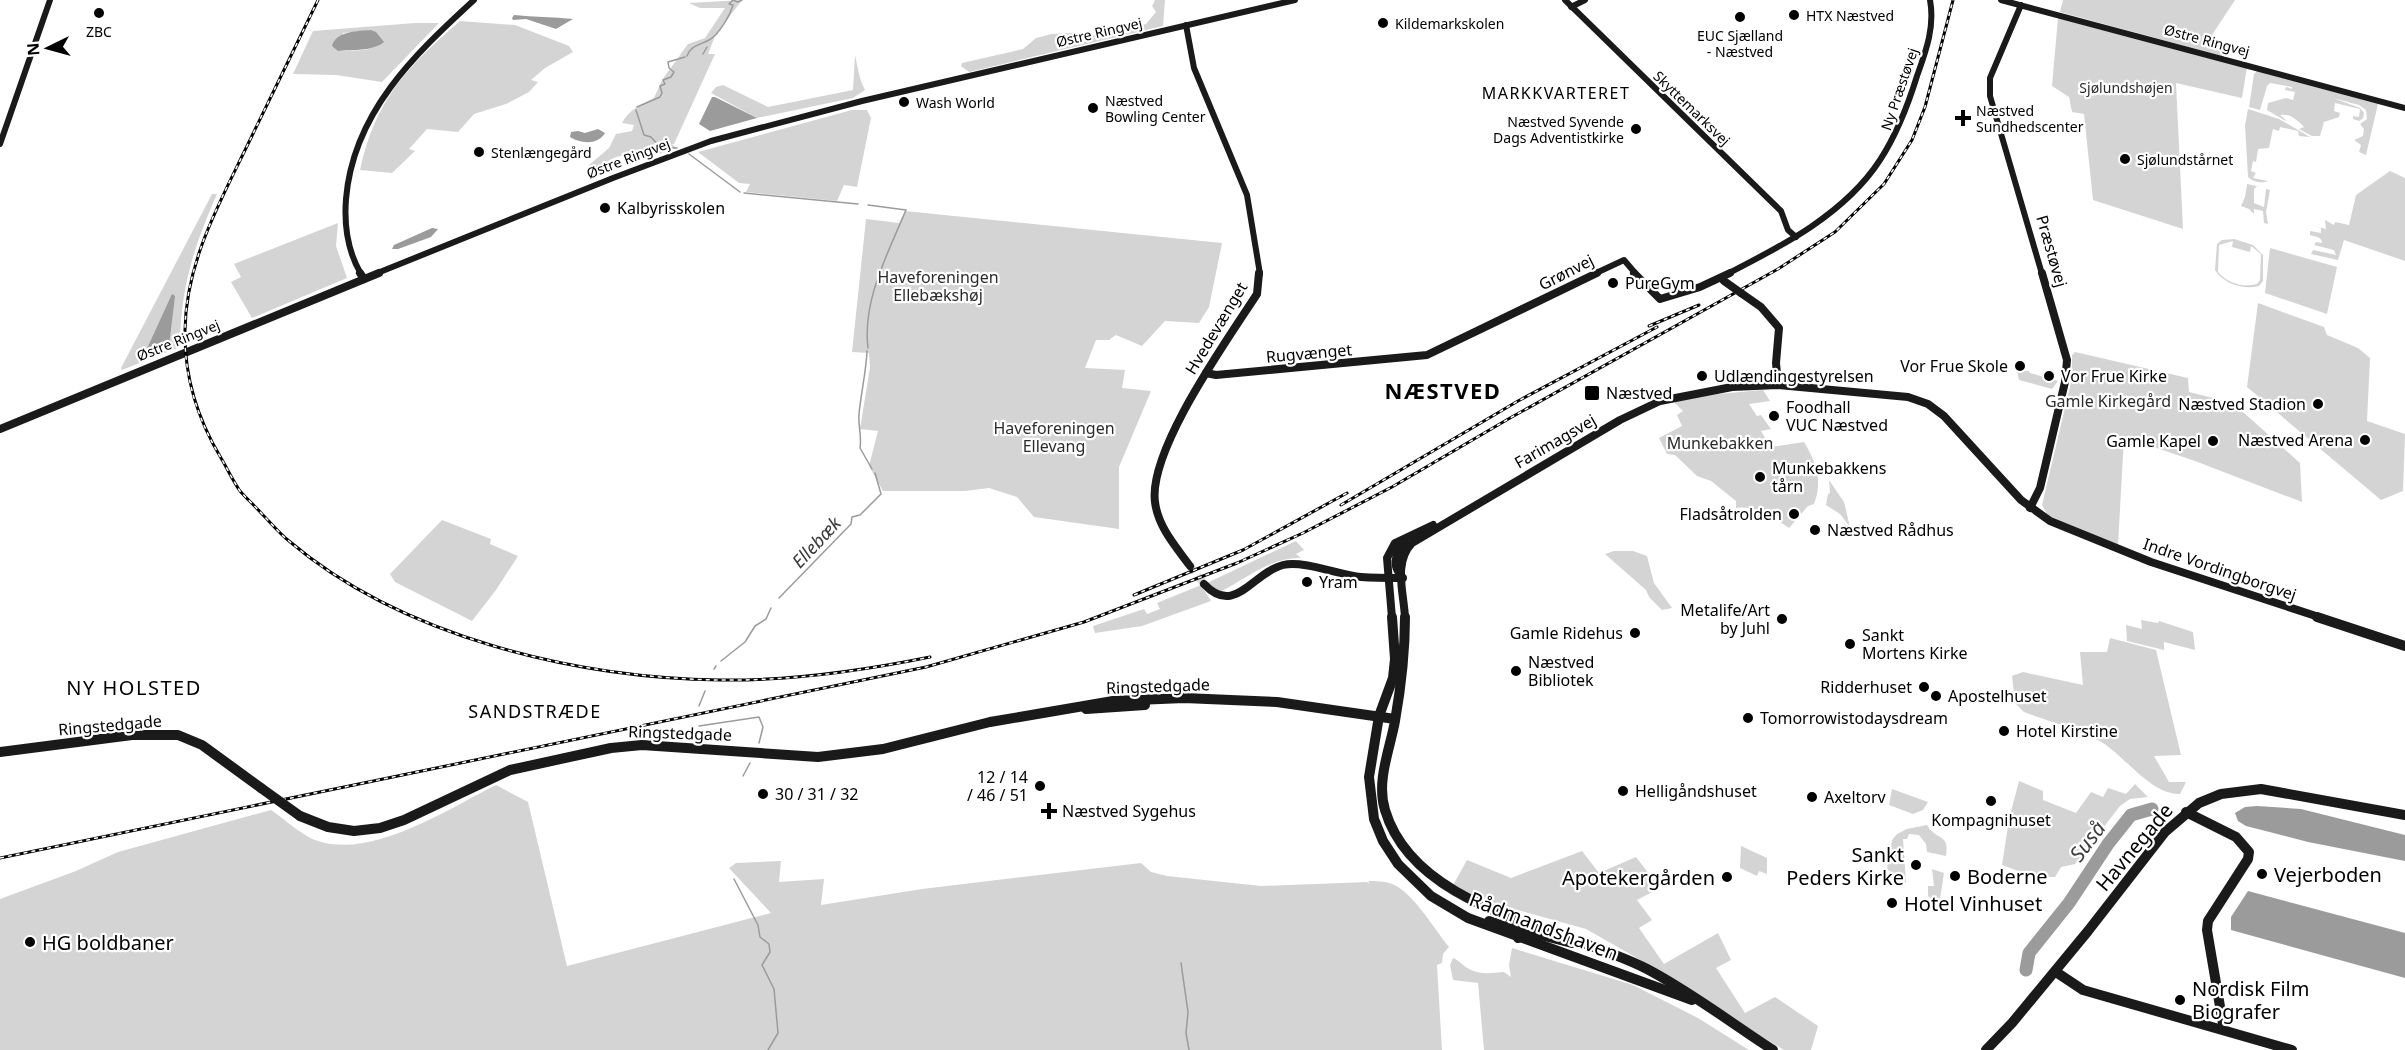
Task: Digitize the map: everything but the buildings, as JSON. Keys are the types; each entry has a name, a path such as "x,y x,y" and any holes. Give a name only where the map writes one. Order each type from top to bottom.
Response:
{"street":[{"path":"0,144 50,0"},
{"path":"364,279 352,257 345,231 345,187 357,143 367,121 392,81 423,47 474,0"},
{"name":"Østre Ringvej","path":"0,429 613,178 741,132 876,97 1295,0"},
{"name":"Skyttemarksvej","path":"1564,0 1776,207 1784,218 1788,230 1796,237"},
{"path":"1572,7 1585,0"},
{"name":"Ny Præstøvej","path":"1722,280 1819,223 1854,194 1869,177 1891,146 1903,120 1931,32 1930,0"},
{"name":"Østre Ringvej","path":"2001,0 2405,108"},
{"name":"Præstøvej","path":"2021,5 1990,78 1990,96 2067,360 2065,382 2040,488 2030,508"},
{"name":"Hvedevænget","path":"1186,26 1194,68 1244,185 1260,277 1257,294 1186,405 1154,489 1155,512 1161,525 1190,566"},
{"path":"4,110 12,108"},
{"name":"Grønvej","path":"1413,358 1441,350 1624,260 1645,286 1660,298 1722,280"},
{"path":"1722,280 1761,307 1779,328 1776,363 1778,385"},
{"name":"Rugvænget","path":"1206,374 1413,358"},
{"name":"Farimagsvej","path":"1395,719 1405,622 1401,561 1404,551 1412,543 1448,520 1620,420 1660,401 1714,389 1778,385 1908,397 1928,404 1944,416 2030,508"},
{"name":"Indre Vordingborgvej","path":"2030,508 2050,521 2151,562 2405,646"},
{"name":"Farimagsvej","path":"1379,716 1393,678 1395,659 1388,577 1389,550 1403,537 1448,520"},
{"path":"1403,578 1394,567 1395,554 1419,530"},
{"path":"1204,584 1212,593 1226,598 1234,596 1275,568 1297,565 1361,577 1403,578"},
{"path":"1388,577 1398,588 1403,640"},
{"name":"Ringstedgade","path":"0,752 132,735 178,735 202,745 300,816 320,826 335,830 365,831 409,818 504,771 619,746 642,745 818,756 842,755 883,748 990,722 1058,710 1205,699 1296,703 1395,719"},
{"name":"Rådmandshaven","path":"1379,716 1369,777 1374,819 1383,841 1398,864 1431,896 1454,910 1518,938 1700,1003"},
{"name":"Rådmandshaven","path":"1395,719 1383,769 1382,796 1393,832 1405,851 1421,869 1449,889 1472,900 1612,952 1647,968 1773,1050"},
{"name":"Havnegade","path":"1986,1050 2004,1034 2056,972 2155,844 2186,812 2213,796 2261,789 2405,815"},
{"path":"2186,812 2236,837 2249,852 2248,859 2208,921 2207,930 2224,1030"},
{"path":"1454,910 1513,929 1528,928 1536,924"},
{"path":"1518,938 1533,933 1612,952"},
{"path":"2056,972 2083,990 2292,1050"}],"green space":[{"path":"742,0 715,36 708,54 715,54 674,144 672,144 676,148 651,157 645,153 616,157 599,168 589,165 609,148 616,134 632,131 634,125 622,123 625,118 635,108 654,98 662,80 688,44 705,38 725,8 700,8 689,3"},
{"path":"1155,0 1165,0 1163,26 969,72 961,66 962,63 1023,49 1036,38 1052,34 1073,33 1091,36 1146,24 1156,12 1152,6"},
{"path":"2063,0 2235,0 2208,41 2222,46 2222,56 2060,12"},
{"name":"Sjølundshøjen","path":"2058,18 2247,67 2242,98 2176,83 2183,229 2093,200 2084,114 2072,112 2069,97 2052,86"},
{"path":"460,21 515,25 569,46 573,52 545,68 531,80 538,82 529,92 506,104 474,114 458,132 427,129 409,149 415,151 392,173 360,170 374,124 396,86 424,54"},
{"path":"439,23 382,82 336,75 293,74 313,31","holes":["371,30 378,36 380,45 365,50 338,51 343,33"]},
{"path":"855,55 865,90 853,98 757,118 711,93 716,87 723,85 768,107 853,90"},
{"path":"2257,71 2378,104 2366,155 2359,152 2361,145 2354,140 2363,136 2364,129 2360,124 2367,119 2366,110 2359,105 2333,98 2360,108 2364,113 2363,118 2359,121 2353,119 2353,116 2359,117 2360,109 2335,103 2334,111 2340,113 2339,117 2324,122 2320,136 2312,136 2299,129 2304,127 2293,118 2280,115 2287,121 2267,110 2268,103 2286,98 2293,100 2295,92 2285,90 2286,87 2292,89 2292,87 2270,83 2260,110 2249,107 2254,74"},
{"path":"2248,109 2279,119 2310,137 2299,136 2298,131 2280,127 2279,131 2273,129 2269,148 2258,149 2256,162 2253,161 2251,171 2256,173 2253,178 2268,181 2265,182 2257,182 2248,177 2245,125"},
{"path":"852,110 867,110 871,118 857,187 844,185 837,201 746,192 750,184 739,183 698,152"},
{"path":"2390,171 2405,178 2405,261 2344,240 2338,260 2311,254 2313,250 2336,255 2334,250 2314,245 2322,241 2310,235 2310,231 2321,233 2321,228 2310,225 2326,229 2325,220 2334,225 2335,222 2349,225 2356,195"},
{"path":"2247,184 2257,186 2254,189 2254,203 2264,207 2266,189 2270,190 2266,212 2268,224 2264,223 2263,211 2254,209 2254,214 2241,206"},
{"path":"212,194 217,194 195,250 186,287 180,347 122,370 121,368"},
{"path":"905,211 1222,243 1209,307 1199,323 1165,321 1142,346 1116,335 1109,340 1096,340 1085,368 1125,370 1122,388 1151,391 1119,467 1119,529 1034,517 1017,497 989,488 965,491 883,491 869,466 878,431 860,429 870,367 869,353 852,352 866,219 899,223"},
{"path":"338,223 336,246 347,278 252,318 231,282 241,277 234,264"},
{"path":"2234,239 2253,245 2263,255 2263,281 2259,286 2234,285 2219,275 2215,270 2217,244 2222,240","holes":["2233,241 2232,247 2250,252 2251,246 2261,254 2260,280 2257,284 2236,284 2218,272 2219,245"]},
{"path":"2270,248 2337,267 2327,314 2265,293"},
{"name":"Næstved Stadion","path":"2258,303 2324,327 2327,335 2358,348 2370,358 2367,421 2405,434 2403,491 2381,500 2247,387"},
{"name":"Gamle Kirkegård","path":"2075,352 2188,378 2189,392 2233,403 2300,463 2302,502 2195,461 2124,437 2118,545 2048,516 2042,505 2072,378 2072,355"},
{"path":"2017,371 2029,371 2058,381 2052,389 2019,380"},
{"name":"Munkebakken","path":"1763,390 1770,401 1749,404 1757,416 1761,415 1771,429 1761,431 1771,447 1804,442 1817,472 1818,487 1814,504 1808,506 1789,528 1758,510 1736,508 1736,501 1711,481 1697,476 1675,455 1667,454 1659,438 1682,426 1677,415 1683,411 1674,402 1706,395"},
{"path":"1829,480 1844,502 1850,527 1840,514 1826,505 1830,493"},
{"path":"442,520 491,539 490,544 518,556 472,621 395,582 390,574"},
{"path":"1296,541 1304,550 1296,554 1301,558 1269,565 1220,592 1207,583"},
{"path":"1614,551 1633,551 1647,556 1654,583 1672,608 1662,610 1649,597 1646,590 1605,554"},
{"path":"1201,585 1211,601 1142,626 1095,633 1093,626 1144,609 1147,614 1160,609 1157,603"},
{"path":"2141,620 2158,623 2159,621 2193,632 2195,650 2164,642 2164,650 2127,641 2126,625 2142,629"},
{"path":"2110,638 2156,650 2181,755 2154,756 2169,782 2186,782 2180,794 2170,793 2149,782 2103,743 2076,730 2024,712 2015,703 2012,676 2023,672 2083,685 2080,652 2107,652"},
{"path":"2019,781 2043,791 2043,800 2076,813 2091,792 2103,797 2108,788 2126,794 2135,784 2148,797 2130,799 2120,806 2075,864 2061,867 2055,877 2035,877 2002,865 2009,819"},
{"path":"496,785 528,802 567,966 771,913 729,868 736,863 781,861 779,882 824,879 821,905 922,889 1141,863 1151,872 1167,876 1261,886 1367,882 1370,884 1368,881 1380,881 1392,884 1407,894 1449,947 1443,954 1442,963 1437,965 1442,1050 0,1050 0,899 76,871 118,852 271,810 300,832 318,841 339,845 386,838 433,818"},
{"path":"1892,789 1928,802 1923,810 1913,814 1889,805"},
{"path":"1927,825 1944,840 1947,849 1946,856 1927,852 1926,844 1919,835 1909,834 1907,839 1903,839 1906,883 1887,869 1892,840 1897,834 1907,829"},
{"path":"1741,846 1767,858 1767,874 1759,871 1757,876 1740,868"},
{"path":"1582,851 1599,873 1636,857 1660,888 1637,900 1652,920 1639,928 1664,964 1718,933 1731,960 1716,968 1745,1013 1775,997 1818,1026 1811,1050 1784,1050 1690,994 1644,962 1586,929 1482,900 1452,887 1467,860 1511,878"},
{"path":"1932,869 1944,873 1939,905 1928,896 1928,886 1934,886"},
{"path":"1512,948 1633,985 1698,1018 1749,1050 1484,1050 1478,983 1453,980 1450,965 1453,958 1473,971 1504,972 1511,977 1509,965"}],"shaded area":[{"path":"514,15 573,19 556,29 526,19 513,20"},
{"path":"371,30 376,32 384,42 362,50 338,51 332,46 338,37"},
{"path":"712,97 757,118 710,131 699,124"},
{"path":"598,129 605,133 598,140 584,142 570,137 571,132 585,133"},
{"path":"432,228 438,229 431,237 392,249 394,245"},
{"path":"172,294 175,296 169,346 146,356 145,353"},
{"path":"2245,807 2301,809 2405,835 2405,861 2308,842 2246,826 2238,821 2235,813"},
{"path":"2248,891 2405,933 2405,978 2231,930 2231,917"}],"waterway":[{"name":"Ellebæk","path":"687,56 693,47 717,34 733,5 729,4 733,0 738,2 742,0"},
{"path":"703,54 707,47"},
{"name":"Ellebæk","path":"637,107 660,97 662,93 660,86 665,84 663,80 671,77 674,72 669,68 668,62 685,57"},
{"name":"Ellebæk","path":"636,110 644,135 651,137 660,147 677,148"},
{"name":"Ellebæk","path":"689,154 740,192"},
{"name":"Ellebæk","path":"744,193 858,204"},
{"name":"Ellebæk","path":"868,205 906,210 884,260 873,295 867,330 868,348"},
{"name":"Ellebæk","path":"867,351 859,414 860,448 872,469"},
{"name":"Ellebæk","path":"779,598 851,524 852,517 860,515 881,494 875,473"},
{"name":"Ellebæk","path":"721,661 745,642 755,626 766,619 771,608"},
{"name":"Ellebæk","path":"699,706 705,691"},
{"name":"Ellebæk","path":"699,726 759,717 763,727 759,743"},
{"name":"Ellebæk","path":"743,776 750,763"},
{"name":"Suså","path":"2026,970 2029,953 2069,903 2108,844 2131,815 2152,809"},
{"name":"Ellebæk","path":"734,879 758,925 760,937 769,944 770,952 762,965 774,989 778,1033 768,1050"},
{"path":"1181,963 1188,1012 1186,1033 1189,1050"}],"tunnel":[{"path":"1190,566 1204,584"}],"railway":[{"path":"318,0 206,234 191,281 187,305 185,347 194,397 205,428 240,491 289,541 334,574 384,603 437,627 493,646 550,660 608,671 665,677 747,680 826,674 930,657"},
{"path":"0,858 926,667 1084,622 1237,563 1303,533 1392,487 1510,418 1778,269 1835,232 1884,184 1912,140 1925,107 1953,0"},
{"path":"1649,326 1699,305"},
{"path":"1341,505 1518,401 1657,327"},
{"path":"1134,595 1243,550 1347,493"}],"place":[{"name":"ZBC","path":"99,13"},
{"name":"HTX Næstved","path":"1794,15"},
{"name":"EUC Sjælland - Næstved","path":"1740,17"},
{"name":"Kildemarkskolen","path":"1383,23"},
{"name":"Wash World","path":"904,102"},
{"name":"Næstved Bowling Center","path":"1093,108"},
{"name":"Næstved Sundhedscenter","path":"1963,118"},
{"name":"Næstved Syvende Dags Adventistkirke","path":"1636,129"},
{"name":"Stenlængegård","path":"479,152"},
{"name":"Sjølundstårnet","path":"2125,159"},
{"name":"Kalbyrisskolen","path":"605,208"},
{"name":"PureGym","path":"1613,283"},
{"name":"Vor Frue Skole","path":"2020,366"},
{"name":"Udlændingestyrelsen","path":"1702,376"},
{"name":"Vor Frue Kirke","path":"2049,376"},
{"name":"Næstved","path":"1592,393"},
{"name":"Næstved Stadion","path":"2318,404"},
{"name":"Foodhall VUC Næstved","path":"1774,416"},
{"name":"Næstved Arena","path":"2365,440"},
{"name":"Gamle Kapel","path":"2213,441"},
{"name":"Munkebakkens tårn","path":"1760,477"},
{"name":"Fladsåtrolden","path":"1794,514"},
{"name":"Næstved Rådhus","path":"1815,530"},
{"name":"Yram","path":"1307,582"},
{"name":"Metalife/Art by Juhl","path":"1782,619"},
{"name":"Gamle Ridehus","path":"1635,633"},
{"name":"Sankt Mortens Kirke","path":"1850,644"},
{"name":"Næstved Bibliotek","path":"1516,671"},
{"name":"Ridderhuset","path":"1924,687"},
{"name":"Apostelhuset","path":"1936,696"},
{"name":"Tomorrowistodaysdream","path":"1748,718"},
{"name":"Hotel Kirstine","path":"2004,731"},
{"name":"12 / 14 / 46 / 51","path":"1040,786"},
{"name":"Helligåndshuset","path":"1623,791"},
{"name":"30 / 31 / 32","path":"763,794"},
{"name":"Axeltorv","path":"1812,797"},
{"name":"Kompagnihuset","path":"1991,801"},
{"name":"Næstved Sygehus","path":"1049,811"},
{"name":"Sankt Peders Kirke","path":"1916,865"},
{"name":"Vejerboden","path":"2262,874"},
{"name":"Boderne","path":"1955,876"},
{"name":"Apotekergården","path":"1727,877"},
{"name":"Hotel Vinhuset","path":"1892,903"},
{"name":"HG boldbaner","path":"30,942"},
{"name":"Nordisk Film Biografer","path":"2180,1000"}],"district":[{"name":"MARKKVARTERET","path":"1556,93"},
{"name":"NÆSTVED","path":"1443,390"},
{"name":"NY HOLSTED","path":"134,687"},
{"name":"SANDSTRÆDE","path":"535,711"}],"park label":[{"name":"Haveforeningen Ellebækshøj","path":"938,286"},
{"name":"Haveforeningen Ellevang","path":"1054,437"}]}
